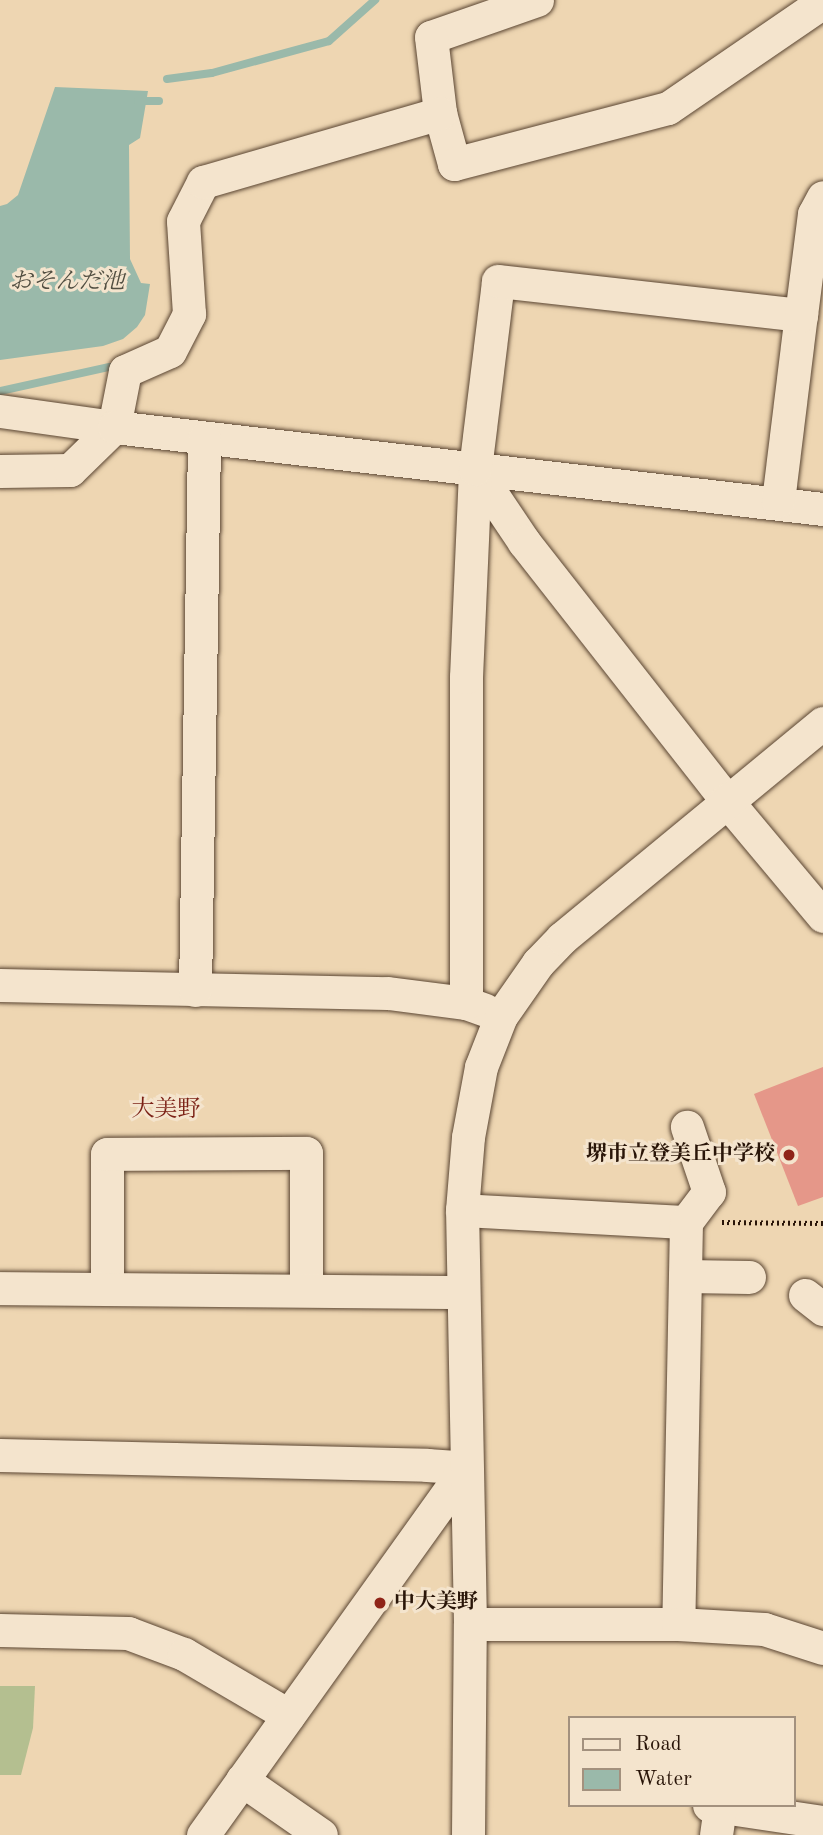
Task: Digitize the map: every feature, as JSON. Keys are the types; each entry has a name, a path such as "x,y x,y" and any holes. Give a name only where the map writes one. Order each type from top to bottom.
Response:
{"street":[{"path":"537,0 431,37 440,113 454,164 668,108 823,2"},
{"path":"0,471 70,470 114,427 125,371 170,351 189,314 183,221 204,182 440,113"},
{"path":"778,501 814,214 823,197"},
{"path":"466,1003 466,677 475,469 498,281 801,315"},
{"path":"0,411 204,439 778,501 823,509"},
{"path":"195,990 204,439"},
{"path":"475,469 524,542 726,800 823,916"},
{"path":"468,1835 470,1624 461,1292 462,1210 468,1137 481,1067 501,1016 538,963 562,938 726,800 823,723"},
{"path":"0,985 388,993 466,1003 501,1016"},
{"path":"678,1623 686,1222 709,1192 687,1127"},
{"path":"107,1287 107,1154 306,1153 306,1290"},
{"path":"462,1210 686,1222"},
{"path":"685,1276 749,1277"},
{"path":"0,1288 461,1292"},
{"path":"0,1455 466,1468"},
{"path":"202,1835 466,1468"},
{"path":"470,1624 678,1623 764,1629 823,1648"},
{"path":"0,1630 128,1633 184,1654 288,1715"},
{"path":"242,1780 321,1835"},
{"path":"715,1816 823,1822"}],"path":[{"path":"686,1222 823,1223"}],"green space":[{"path":"0,1686 35,1686 33,1728 21,1775 0,1775"}],"water":[{"name":"おそんだ池","path":"55,87 148,91 140,138 129,145 130,259 141,283 150,284 145,315 137,327 123,339 103,346 0,360 0,206 18,195"}],"building":[{"name":"堺市立登美丘中学校","path":"823,1067 823,1197 798,1206 754,1094"}],"waterway":[{"path":"167,79 212,73 329,41 375,0"},
{"path":"138,101 159,101"},
{"path":"0,391 109,367"}],"place":[{"name":"堺市立登美丘中学校","path":"789,1155"},
{"name":"中大美野","path":"380,1603"}],"district":[{"name":"大美野","path":"166,1110"}]}
